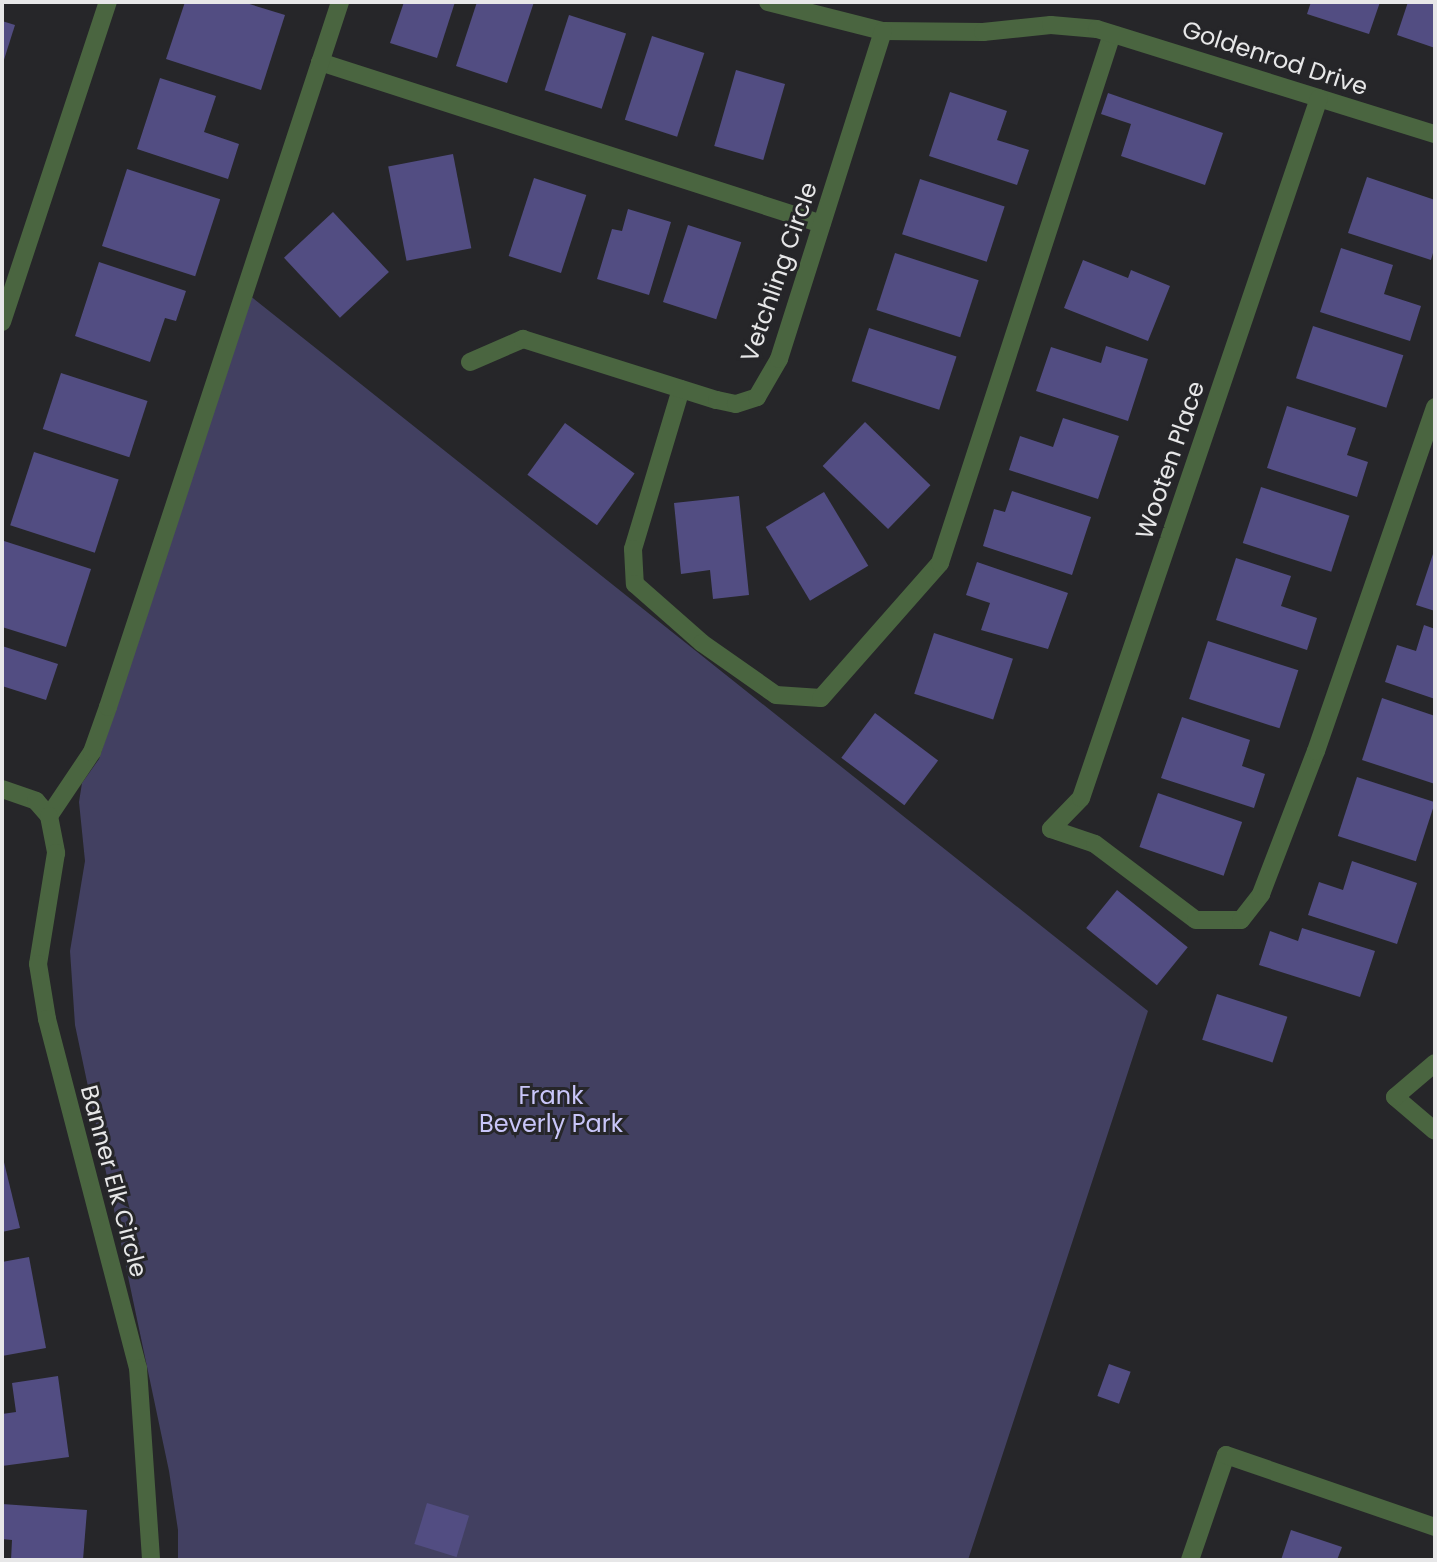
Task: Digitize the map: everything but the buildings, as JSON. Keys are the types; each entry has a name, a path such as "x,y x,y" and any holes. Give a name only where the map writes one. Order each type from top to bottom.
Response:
{"street":[{"path":"2,322 108,2"},
{"path":"2,789 36,801 49,816 73,786 100,730 341,2"},
{"name":"Goldenrod Drive","path":"768,2 883,31 983,32 1051,25 1112,34 1435,134"},
{"name":"Vetchling Circle","path":"470,362 523,339 736,404 757,397 779,359 883,31"},
{"path":"681,389 633,549 635,584 702,643 776,695 821,698 940,563 1112,34"},
{"path":"320,62 822,224"},
{"name":"Wooten Place","path":"1319,98 1081,798 1052,829 1095,844 1196,920 1241,920 1261,894 1316,751 1435,407"},
{"name":"Banner Elk Circle","path":"49,816 56,853 38,964 47,1019 138,1368 151,1560"},
{"path":"1435,1063 1395,1097 1435,1132"},
{"path":"1190,1560 1227,1455 1435,1527"}],"green space":[{"name":"Frank Beverly Park","path":"249,295 1148,1011 968,1560 178,1560 178,1530 169,1471 75,1025 70,951 85,861 79,802 82,783 99,759"}]}
